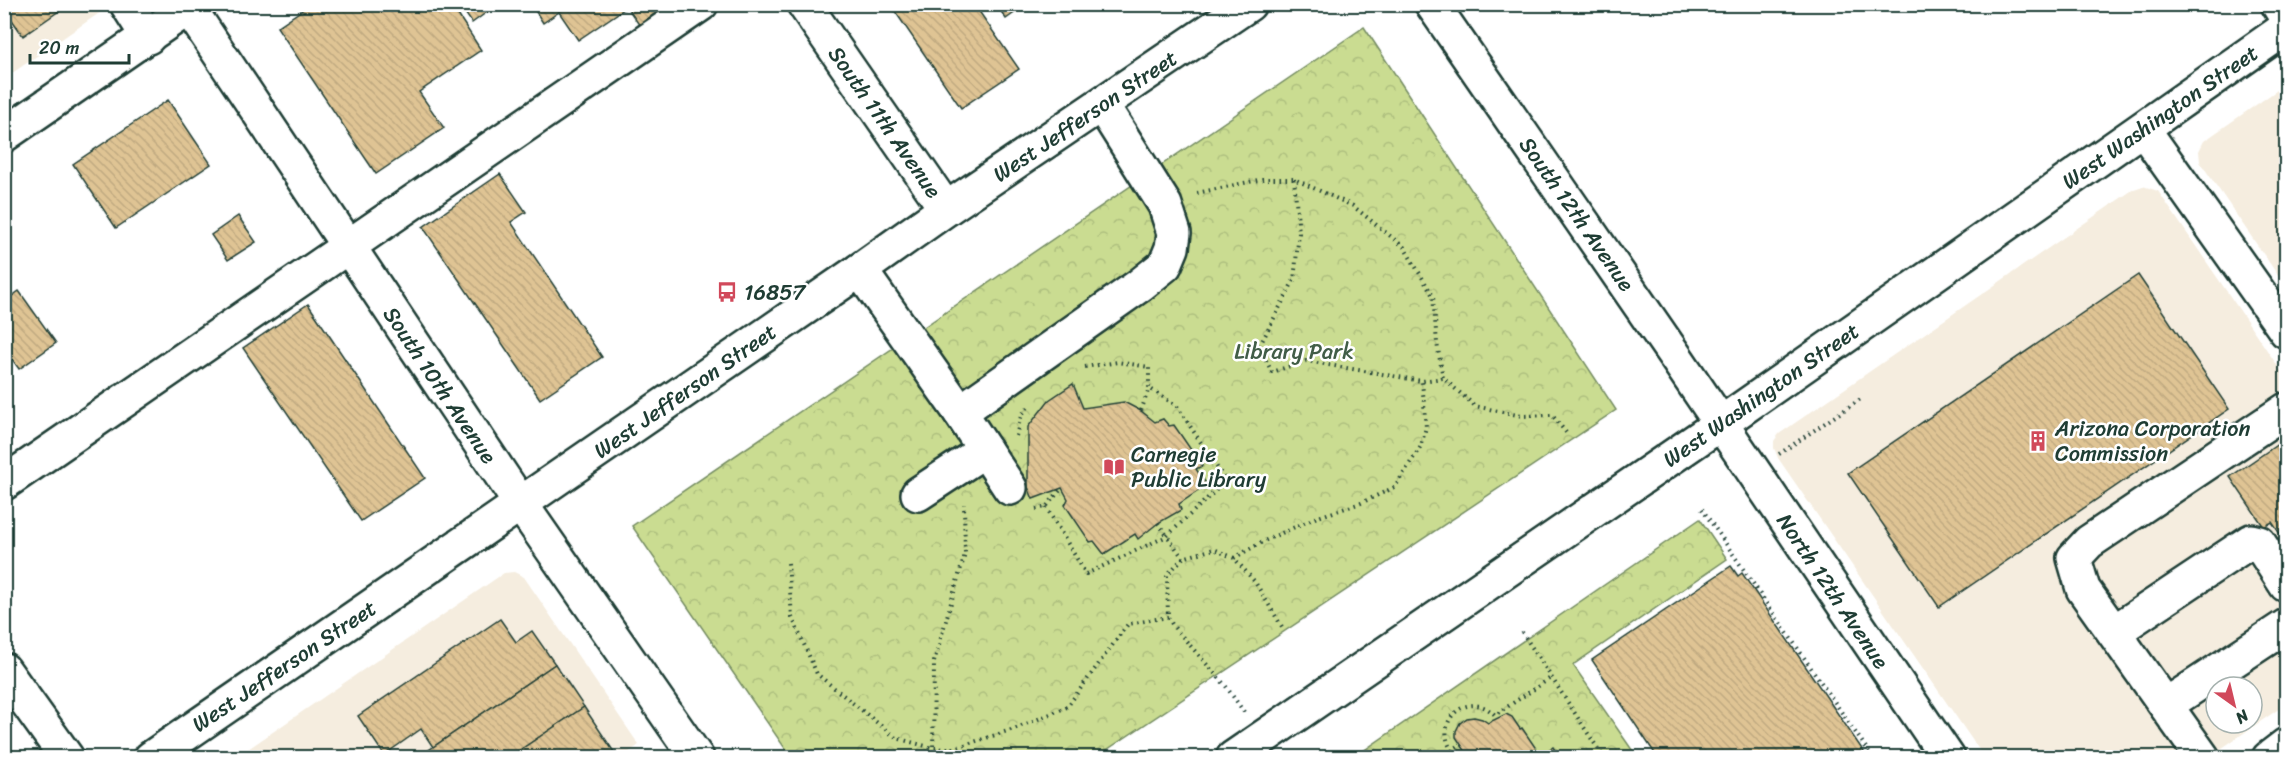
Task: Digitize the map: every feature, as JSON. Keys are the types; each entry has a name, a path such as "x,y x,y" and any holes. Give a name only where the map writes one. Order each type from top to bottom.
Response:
{"street":[{"path":"127,4 148,37"},
{"path":"4,483 701,4"},
{"name":"South 11th Avenue","path":"804,4 946,209"},
{"name":"West Jefferson Street","path":"151,758 946,209 1249,4"},
{"name":"South 12th Avenue","path":"1432,4 1720,424"},
{"path":"2278,4 2286,17"},
{"path":"4,135 191,6"},
{"name":"South 10th Avenue","path":"191,6 346,246 520,503 697,758"},
{"name":"West Washington Street","path":"1233,758 1720,424 2286,28"},
{"path":"960,412 1165,265 1172,248 1174,233 1165,205 1102,105"},
{"path":"2143,129 2286,331"},
{"path":"860,270 1020,499"},
{"path":"2203,758 2083,589 2074,558 2089,542 2286,410"},
{"name":"North 12th Avenue","path":"1720,424 1948,758"},
{"path":"918,494 985,450"},
{"path":"2114,632 2251,541 2259,543 2286,585"},
{"path":"2166,705 2286,626"},
{"path":"4,670 67,758"},
{"path":"2269,758 2286,745"}],"path":[{"path":"1165,205 1206,190 1263,179 1294,179 1353,206 1404,247 1433,296 1443,378 1475,406 1522,416 1552,415 1568,435"},
{"path":"1294,179 1299,233 1294,280 1259,347 1272,372 1306,361 1422,381 1443,378"},
{"path":"1078,368 1119,362 1149,367 1149,388 1141,411"},
{"path":"1234,558 1264,541 1315,518 1361,503 1395,487 1420,446 1426,427 1422,381"},
{"path":"1020,499 1046,507 1086,574 1167,536 1226,481 1177,406 1149,388"},
{"path":"1776,456 1862,398"},
{"path":"1017,441 1016,432 1021,416 1033,400"},
{"path":"1046,507 1062,488"},
{"path":"933,758 934,662 964,555 964,500"},
{"path":"1702,509 1873,758"},
{"path":"1158,523 1183,558"},
{"path":"1263,737 1225,685 1173,626 1168,617 1167,575 1183,558 1214,549 1234,558 1255,582 1284,630"},
{"path":"788,563 792,617 817,674 896,738 933,748 955,748 1014,729 1067,706 1128,624 1168,617"},
{"path":"1522,632 1604,758"},
{"path":"1452,751 1446,742 1445,732 1448,722 1463,707 1483,706 1496,716 1552,677"},
{"path":"1442,758 1461,744"}],"shaded area":[{"path":"5,5 111,5 5,78"},
{"path":"2286,84 2286,287 2200,162 2199,151 2204,141"},
{"path":"2143,186 2158,191 2286,378 2286,704 2264,719 2264,675 2204,675 2204,735 2241,735 2209,757 1984,757 1778,458 1774,441 1779,434 2134,189"},
{"path":"514,572 524,577 639,745 621,758 235,758 504,573"}],"green space":[{"name":"Library Park","path":"1364,27 1616,410 1096,757 791,757 632,526"},
{"path":"1700,519 1727,559 1573,665 1637,757 1353,758"}],"building":[{"path":"4,4 69,4 23,36 4,8"},
{"path":"311,4 451,4 481,50 419,92 444,128 376,174 277,27"},
{"path":"459,4 498,4 472,23"},
{"path":"531,4 679,4 642,29 627,7 578,40 559,12 543,23"},
{"path":"890,4 974,4 1019,69 961,108"},
{"path":"996,4 1027,4 1006,19"},
{"path":"168,100 211,164 116,228 73,164"},
{"path":"500,174 526,212 511,222 602,357 540,399 423,227"},
{"path":"238,216 256,242 228,260 211,235"},
{"name":"Arizona Corporation Commission","path":"2138,275 2229,409 1939,607 1848,473"},
{"path":"19,291 56,343 19,369 4,348 4,302"},
{"path":"308,304 425,478 361,521 243,348"},
{"name":"Carnegie Public Library","path":"1073,384 1083,408 1124,402 1155,422 1163,419 1169,426 1174,425 1202,466 1196,469 1207,485 1179,504 1181,510 1158,523 1138,539 1135,534 1104,554 1094,541 1090,542 1065,505 1068,499 1062,488 1033,499 1028,487 1028,427 1049,400"},
{"path":"2278,444 2286,457 2286,529 2280,534 2272,522 2264,527 2230,477"},
{"path":"1731,566 1738,576 1742,573 1868,758 1658,758 1592,660"},
{"path":"500,619 516,642 532,631 555,664 433,747 421,729 384,755 358,716"},
{"path":"555,664 584,707 508,758 417,758"},
{"path":"584,707 618,758 508,758"},
{"path":"1506,714 1512,717 1520,729 1522,728 1541,756 1553,747 1560,758 1462,758 1461,755 1466,752 1456,737 1460,723 1467,718 1474,717 1488,723"}],"place":[{"name":"16857","path":"727,292"},
{"name":"Arizona Corporation Commission","path":"2038,441"},
{"name":"Carnegie Public Library","path":"1114,467"}]}
